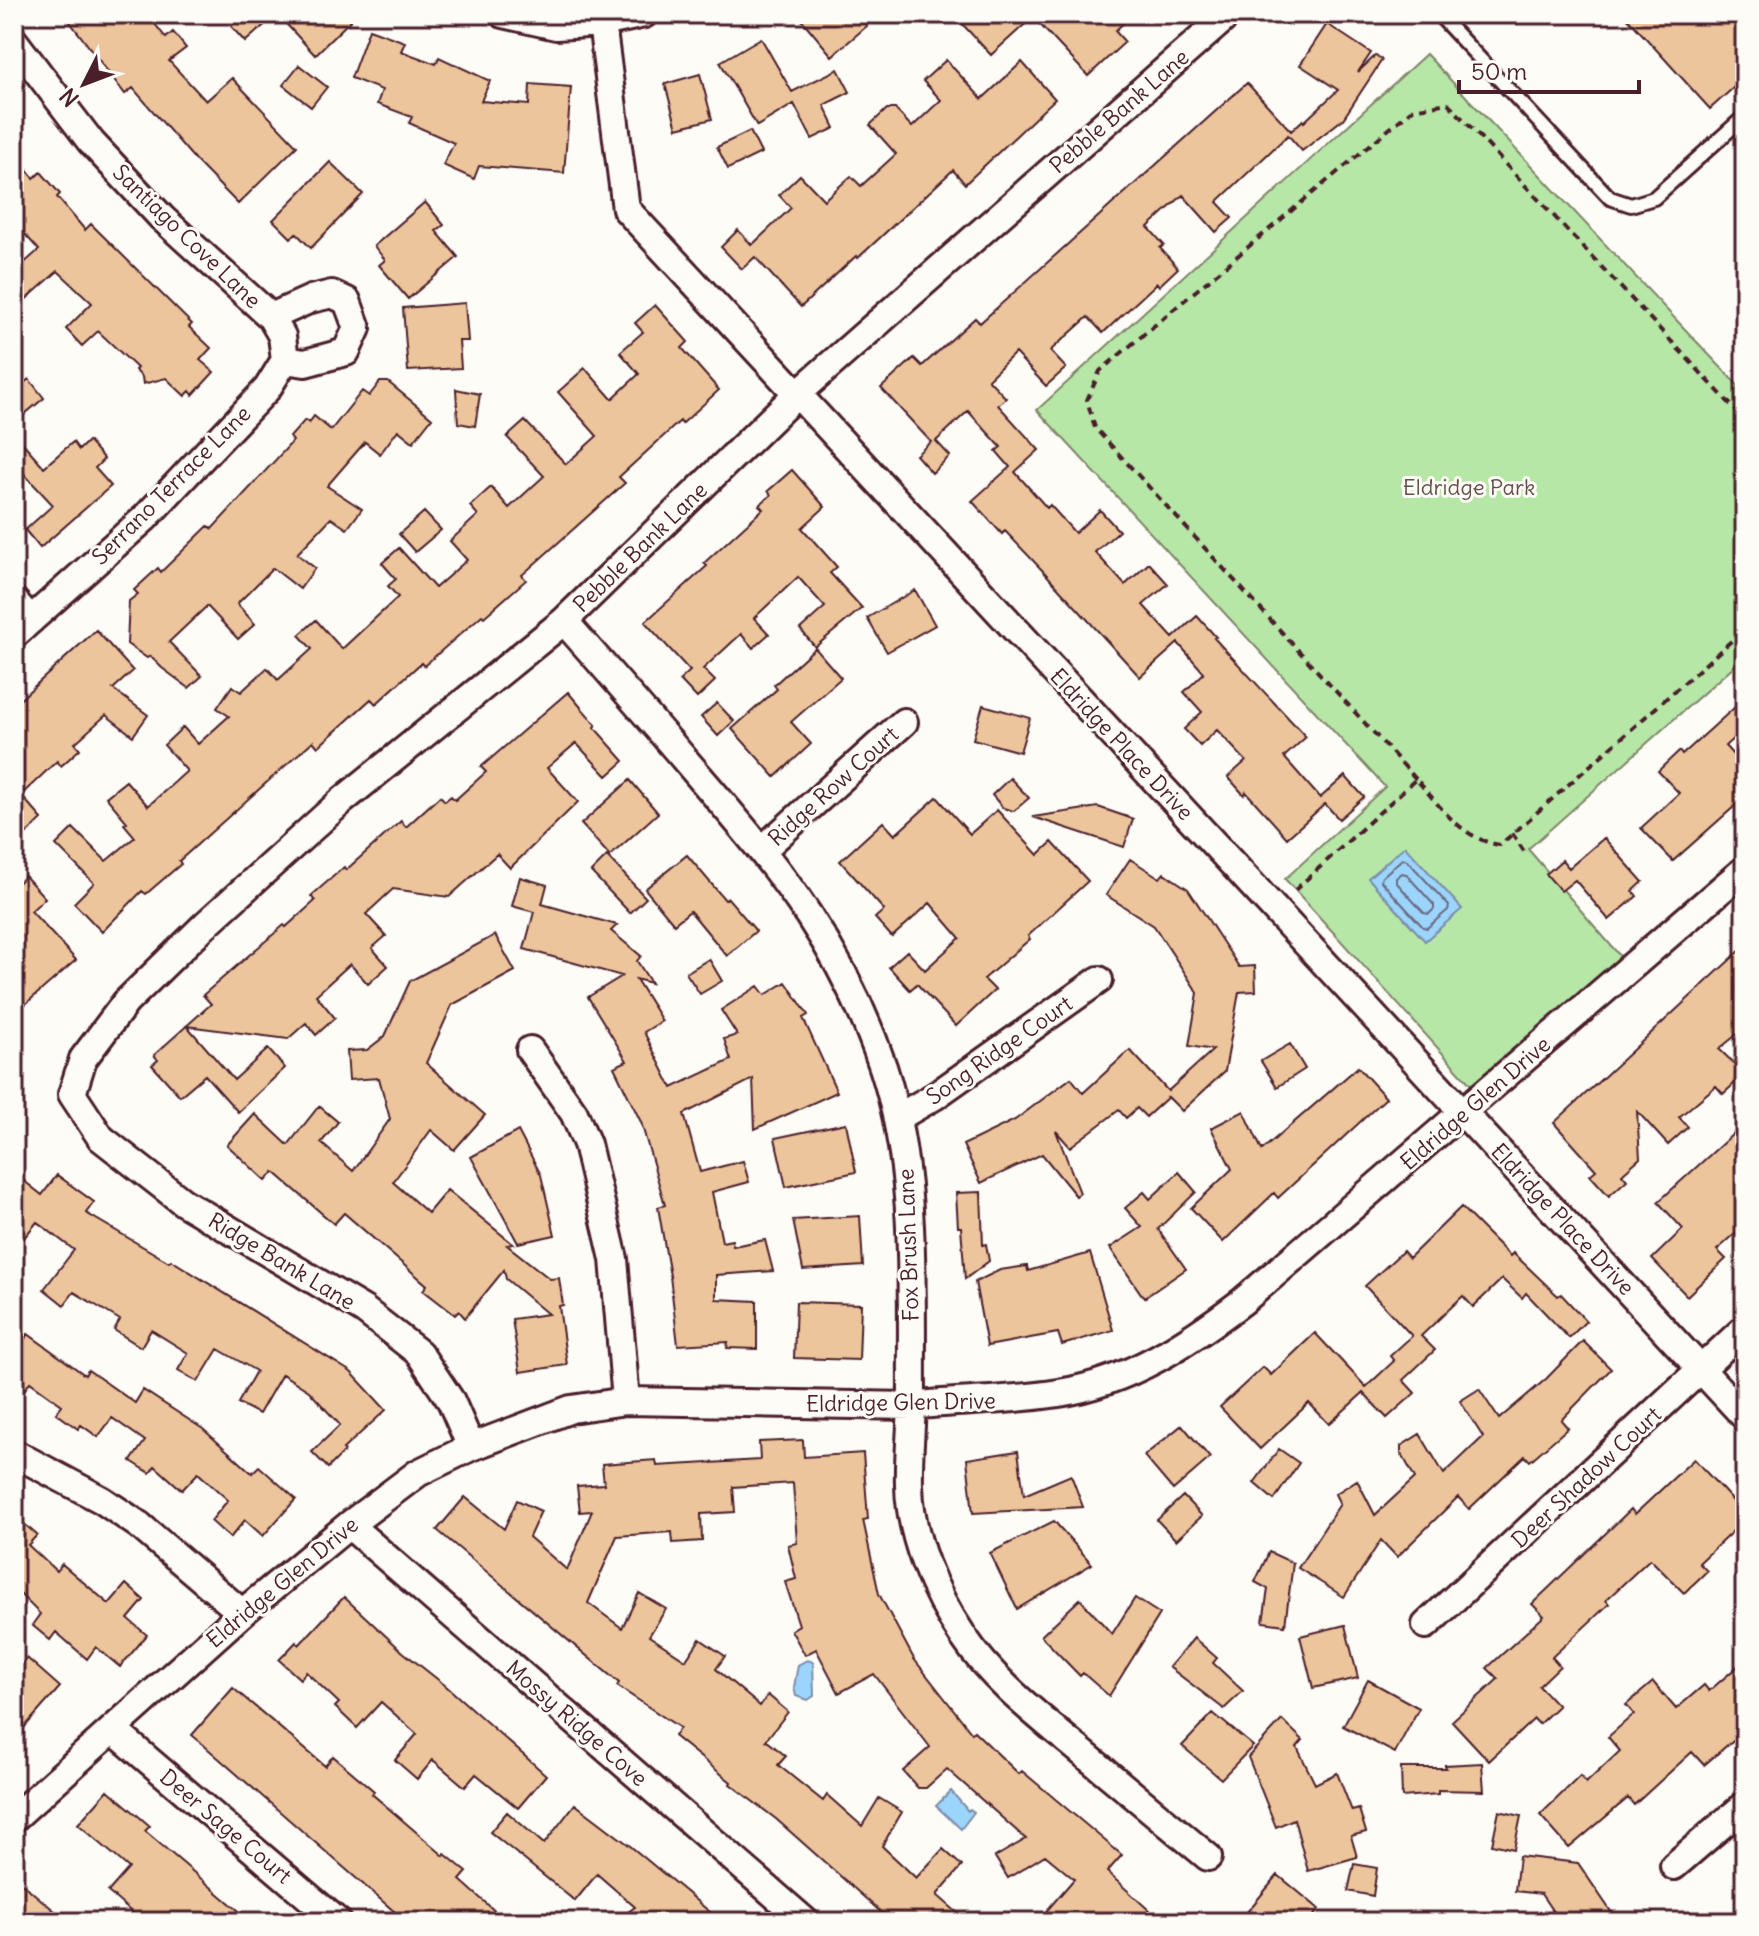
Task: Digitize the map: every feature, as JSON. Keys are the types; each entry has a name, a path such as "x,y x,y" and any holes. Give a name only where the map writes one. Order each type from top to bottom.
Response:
{"street":[{"path":"503,14 556,26 602,23 644,14"},
{"name":"Pebble Bank Lane","path":"72,1094 83,1059 126,1002 205,925 343,800 564,621 796,395 1229,14"},
{"name":"Eldridge Place Drive","path":"602,23 626,209 1745,1417"},
{"name":"Santiago Cove Lane","path":"14,41 91,142 162,218 279,338 305,363 346,352 357,328 347,301 332,294 311,299 279,338"},
{"name":"Serrano Terrace Lane","path":"20,619 145,518 267,389 279,338"},
{"name":"Fox Brush Lane","path":"564,621 762,850 813,919 861,1009 897,1118 909,1194 912,1406 909,1487 913,1519 928,1569 943,1603 963,1636 1018,1699 1208,1857"},
{"name":"Ridge Row Court","path":"762,850 904,722"},
{"name":"Eldridge Glen Drive","path":"14,1818 242,1613 349,1525 418,1473 471,1447 571,1409 626,1401 912,1406 1060,1393 1097,1384 1156,1360 1200,1334 1243,1301 1745,869"},
{"name":"Song Ridge Court","path":"897,1118 935,1096 1099,980"},
{"path":"530,1050 574,1113 587,1144 614,1259 626,1401"},
{"name":"Ridge Bank Lane","path":"72,1094 101,1138 183,1202 364,1310 419,1353 451,1401 471,1447"},
{"name":"Deer Shadow Court","path":"1426,1625 1745,1328"},
{"path":"14,1453 102,1500 139,1525 242,1613"},
{"name":"Mossy Ridge Cove","path":"349,1525 806,1922"},
{"name":"Deer Sage Court","path":"113,1730 338,1922"},
{"path":"1674,1866 1745,1805"}],"lane":[{"path":"1438,14 1610,198 1631,205 1654,198 1745,116"}],"path":[{"path":"1745,420 1448,103 1413,109 1100,371 1087,400 1095,428 1465,833 1487,843 1500,845 1745,629"},
{"path":"1295,890 1416,779"},
{"path":"1512,833 1527,856"}],"green space":[{"name":"Eldridge Park","path":"1426,54 1745,393 1745,656 1528,849 1626,963 1482,1097 1285,879 1385,787 1037,410"}],"water":[{"path":"1405,846 1462,909 1425,941 1368,878"},
{"path":"807,1660 813,1662 814,1696 808,1700 796,1696 794,1687 798,1665"},
{"path":"951,1791 968,1811 974,1812 961,1829 936,1806"}],"building":[{"path":"64,14 147,14 166,38 173,32 186,48 169,61 206,101 232,78 297,146 238,204 133,88 125,94"},
{"path":"245,14 277,14 245,42 231,26"},
{"path":"277,14 357,14 315,55"},
{"path":"797,14 857,14 867,26 832,56"},
{"path":"953,14 1133,14 1115,31 1125,42 1088,76 1033,17 991,55"},
{"path":"1624,14 1745,14 1745,77 1710,109"},
{"path":"1327,24 1371,53 1358,72 1376,55 1382,60 1343,119 1302,151 1288,135 1217,202 1232,218 1216,232 1183,195 1148,227 1164,245 1160,248 1178,268 1159,286 1157,283 1103,333 1088,317 1050,351 1066,368 1046,386 1015,353 988,379 1006,398 998,405 1039,450 1015,472 1047,508 1050,505 1075,533 1100,510 1119,531 1095,552 1125,585 1149,563 1168,584 1143,605 1173,638 1197,616 1306,737 1284,757 1320,798 1345,776 1364,797 1339,819 1325,804 1287,838 1246,792 1244,795 1228,777 1246,761 1217,730 1200,746 1184,729 1202,712 1184,692 1204,673 1178,643 1140,677 1005,531 1002,534 972,501 1010,467 996,451 1001,447 968,411 936,441 950,456 932,473 916,455 931,442 881,388 914,358 922,366 975,318 980,323 1247,83 1291,131 1304,122 1338,90 1300,65"},
{"path":"369,29 405,42 401,51 436,64 439,57 490,81 481,101 529,105 530,84 571,87 564,173 479,166 474,179 443,165 454,143 409,123 412,117 377,104 382,90 351,78"},
{"path":"761,38 792,92 838,69 850,92 824,105 835,128 812,139 794,104 757,126 720,62"},
{"path":"946,60 982,99 1022,62 1055,99 965,184 953,170 801,307 755,257 742,269 721,247 738,230 752,245 791,208 779,195 800,175 824,200 851,176 861,186 896,154 870,125 887,109 895,109 912,127 941,100 923,81"},
{"path":"299,65 327,87 311,107 283,85"},
{"path":"700,74 712,119 677,128 665,84"},
{"path":"750,131 761,153 728,169 717,147"},
{"path":"14,155 34,178 41,172 85,230 91,224 192,324 189,327 211,348 200,360 214,372 193,395 190,391 185,396 166,378 143,384 142,377 135,370 137,368 98,331 82,346 66,329 92,303 58,271 24,301 14,290 14,272 39,250 14,222"},
{"path":"330,162 363,194 311,248 296,233 291,238 273,220"},
{"path":"425,202 444,225 436,231 458,257 408,299 379,265 385,260 374,246"},
{"path":"465,303 468,341 459,341 461,368 408,371 403,308"},
{"path":"655,305 688,342 682,348 719,390 619,477 625,483 522,575 526,580 484,617 482,615 424,666 421,663 376,704 371,699 318,747 313,741 179,861 181,864 146,894 142,891 102,932 74,903 94,883 56,845 73,828 106,861 135,837 106,797 126,781 148,806 187,771 164,745 183,727 198,744 229,716 217,708 232,686 241,692 267,668 278,680 312,649 299,635 316,620 342,649 398,597 388,586 396,579 382,563 399,548 435,588 467,560 450,541 478,515 470,506 491,487 509,508 544,476 507,437 525,421 566,464 597,436 558,392 585,368 612,399 639,374 620,352 643,332 635,323"},
{"path":"29,379 44,398 14,423 14,391"},
{"path":"380,382 388,382 432,418 413,442 398,430 380,454 365,442 327,486 362,509 347,529 331,518 297,554 315,568 300,589 273,568 237,604 255,624 238,639 207,606 169,642 202,676 189,688 150,656 147,658 127,644 129,601 138,594 134,590 158,568 161,572 208,526 212,529 293,441 290,437 305,420 309,423 314,416 331,430 362,391 369,396"},
{"path":"456,389 480,394 475,426 458,423"},
{"path":"14,433 44,467 73,442 79,450 88,441 104,459 95,468 111,486 40,548 25,530 53,505 24,474 14,483"},
{"path":"792,470 825,507 802,528 837,567 830,573 862,608 815,647 800,629 825,607 798,577 754,618 769,634 753,648 741,634 703,669 715,681 697,698 680,680 690,671 645,622 707,566 704,563 763,509 759,505 771,495 768,491"},
{"path":"424,512 441,530 415,552 399,534"},
{"path":"915,590 935,625 887,652 867,618"},
{"path":"96,630 133,671 113,689 148,715 133,736 106,715 75,743 80,749 61,766 57,761 21,795 42,819 24,836 14,825 14,705"},
{"path":"815,648 841,678 791,722 811,744 775,777 732,729 777,689 774,685"},
{"path":"568,692 624,761 607,776 576,743 547,768 578,802 510,868 497,854 449,897 393,889 366,914 386,936 372,948 388,966 368,984 350,964 316,995 335,1018 316,1035 306,1023 288,1039 187,1026 234,1080 268,1049 285,1068 238,1112 205,1075 180,1096 152,1065 158,1060 154,1055 211,1004 203,995 284,925 286,927 315,901 311,896 344,867 346,870 401,821 406,827 440,796 445,801 451,796 455,800 486,772 481,767"},
{"path":"1745,698 1745,728 1725,746 1745,768 1745,797 1673,861 1641,828 1679,793 1658,771 1679,751 1682,755"},
{"path":"717,703 734,721 718,736 701,717"},
{"path":"983,705 1030,718 1020,752 973,739"},
{"path":"1010,778 1029,798 1014,811 1003,808 992,795"},
{"path":"630,780 658,813 610,856 581,824"},
{"path":"937,797 970,834 997,810 1038,855 1052,842 1088,881 1028,936 1030,939 984,979 995,990 956,1026 917,984 910,990 889,967 907,951 925,970 960,938 930,903 892,937 875,918 884,910 840,861 883,822 895,835"},
{"path":"1098,807 1133,819 1124,847 1033,817"},
{"path":"1604,838 1643,882 1633,891 1637,896 1609,920 1575,880 1561,891 1546,874 1562,860 1569,868"},
{"path":"687,855 756,931 727,956 690,911 674,924 645,889"},
{"path":"607,856 646,898 630,913 591,872"},
{"path":"1130,859 1160,878 1164,873 1188,889 1239,967 1255,966 1256,991 1239,992 1225,1071 1182,1111 1168,1097 1146,1117 1137,1108 1126,1118 1119,1110 1070,1147 1056,1131 1080,1193 1076,1196 1042,1154 981,1183 963,1145 1015,1120 1071,1078 1083,1093 1130,1050 1168,1091 1213,1050 1189,1046 1198,993 1154,926 1106,895"},
{"path":"25,876 45,898 31,911 76,960 14,1014 14,886"},
{"path":"520,877 547,885 542,904 617,925 611,931 641,956 637,961 651,983 636,979 662,1021 644,1032 672,1088 731,1060 724,1039 737,1035 721,1010 758,986 765,995 786,982 808,1015 803,1018 837,1092 755,1129 753,1079 684,1114 700,1172 743,1161 749,1182 712,1192 722,1242 732,1240 733,1246 765,1240 773,1271 716,1275 716,1299 757,1301 757,1349 727,1348 728,1342 678,1345 658,1207 665,1205 641,1122 614,1067 627,1061 588,997 622,976 524,949 534,912 512,906"},
{"path":"495,935 515,971 452,1005 426,1063 485,1115 454,1150 431,1130 393,1182 428,1213 447,1190 550,1279 559,1278 563,1305 559,1306 567,1365 520,1372 512,1319 548,1314 506,1279 504,1270 465,1318 459,1311 455,1315 423,1290 427,1285 344,1213 334,1224 274,1172 266,1181 227,1145 255,1114 288,1145 319,1106 338,1122 321,1143 353,1171 390,1119 379,1078 349,1080 347,1051 367,1050 385,1036 410,981"},
{"path":"1745,946 1745,1028 1719,1049 1745,1074 1723,1094 1716,1086 1679,1117 1688,1127 1668,1145 1637,1111 1640,1158 1622,1174 1627,1180 1609,1196 1590,1175 1596,1170 1554,1123"},
{"path":"709,959 722,981 700,994 686,973"},
{"path":"1290,1044 1305,1069 1277,1087 1261,1061"},
{"path":"1358,1067 1386,1098 1278,1198 1274,1193 1223,1242 1191,1208 1232,1169 1211,1128 1244,1111 1262,1150"},
{"path":"846,1123 856,1172 786,1187 775,1138"},
{"path":"1745,1123 1745,1225 1717,1250 1726,1259 1687,1296 1652,1259 1683,1229 1658,1202"},
{"path":"518,1131 541,1175 555,1235 518,1243 471,1157"},
{"path":"1179,1172 1196,1192 1158,1229 1186,1269 1144,1298 1110,1248 1142,1227 1125,1208 1144,1192 1150,1199"},
{"path":"14,1173 42,1195 57,1175 94,1202 86,1213 169,1262 171,1260 351,1372 386,1410 343,1449 345,1451 328,1468 312,1452 340,1425 309,1391 282,1374 259,1414 238,1403 256,1371 218,1349 198,1382 178,1370 188,1353 151,1330 141,1347 114,1330 120,1320 74,1292 64,1305 44,1289 74,1250 37,1222 14,1250"},
{"path":"981,1192 983,1245 986,1244 989,1261 965,1279 956,1193"},
{"path":"1461,1207 1510,1256 1513,1253 1558,1296 1561,1294 1586,1321 1569,1338 1526,1293 1522,1298 1502,1279 1473,1307 1463,1296 1421,1336 1435,1350 1403,1380 1415,1393 1387,1418 1363,1393 1329,1424 1309,1403 1260,1449 1220,1407 1263,1367 1271,1375 1315,1333 1366,1387 1394,1361 1390,1356 1412,1336 1365,1286 1403,1251 1409,1258"},
{"path":"860,1216 863,1266 803,1270 793,1220"},
{"path":"1090,1253 1113,1330 1062,1345 1058,1333 987,1346 975,1282 1000,1270 1027,1266 1028,1271"},
{"path":"796,1302 861,1304 859,1360 794,1358"},
{"path":"14,1332 24,1340 28,1334 85,1375 88,1370 135,1403 143,1390 203,1429 252,1473 259,1466 296,1499 263,1536 245,1520 230,1538 211,1521 228,1500 198,1473 182,1490 155,1466 150,1473 131,1461 145,1441 112,1418 98,1437 81,1425 78,1429 56,1413 62,1405 30,1382 14,1405"},
{"path":"1583,1341 1611,1369 1561,1420 1568,1428 1530,1461 1525,1456 1469,1509 1458,1497 1397,1557 1381,1540 1344,1597 1298,1568 1340,1504 1335,1494 1357,1480 1375,1515 1415,1478 1401,1453 1401,1446 1420,1434 1444,1474 1483,1437 1460,1401 1479,1389 1499,1419 1546,1379"},
{"path":"1182,1425 1210,1458 1173,1490 1144,1456"},
{"path":"803,1440 804,1457 863,1453 868,1519 863,1520 879,1594 914,1659 972,1733 974,1731 1019,1774 1022,1771 1122,1855 1107,1872 1162,1922 1037,1922 1074,1879 1045,1855 1008,1878 995,1857 1026,1839 947,1769 926,1788 918,1788 903,1771 930,1747 874,1674 839,1693 816,1649 805,1655 791,1630 799,1625 785,1582 796,1579 788,1545 797,1543 793,1483 733,1487 735,1512 701,1514 702,1541 673,1543 672,1532 617,1536 588,1603 622,1628 639,1593 666,1609 649,1636 686,1660 700,1639 725,1656 716,1669 760,1706 768,1695 788,1712 766,1740 786,1756 778,1765 823,1801 827,1795 862,1826 879,1798 902,1812 882,1846 916,1878 943,1849 962,1866 937,1895 968,1922 892,1922 776,1819 674,1736 680,1728 617,1686 619,1683 437,1530 465,1497 504,1529 517,1500 541,1511 529,1537 567,1570 592,1511 580,1512 577,1486 604,1484 602,1464 656,1460 657,1466 760,1460 759,1442"},
{"path":"1279,1449 1299,1463 1274,1500 1254,1483"},
{"path":"1018,1451 1024,1495 1071,1475 1083,1507 973,1513 967,1459"},
{"path":"1694,1459 1745,1514 1745,1539 1735,1529 1699,1563 1707,1571 1684,1593 1650,1559 1606,1600 1609,1604 1552,1657 1560,1666 1539,1686 1558,1706 1539,1724 1534,1719 1489,1761 1452,1721 1498,1679 1487,1668 1544,1616 1532,1604 1631,1509 1635,1514"},
{"path":"1183,1496 1202,1516 1176,1540 1157,1520"},
{"path":"14,1515 37,1535 28,1545 56,1571 62,1564 109,1604 126,1584 144,1600 128,1619 147,1635 120,1667 96,1647 87,1659 56,1632 50,1640 32,1625 40,1614 14,1588"},
{"path":"1054,1521 1092,1564 1017,1609 990,1553"},
{"path":"1269,1552 1293,1563 1285,1625 1263,1622 1268,1589 1255,1582"},
{"path":"344,1597 546,1775 518,1808 476,1774 465,1787 433,1760 417,1779 395,1760 417,1734 381,1702 357,1728 335,1707 339,1703 306,1672 300,1679 279,1660 296,1642 299,1645"},
{"path":"1135,1598 1160,1614 1109,1696 1083,1673 1080,1676 1041,1636 1080,1599 1112,1634"},
{"path":"1345,1625 1358,1678 1313,1688 1300,1636"},
{"path":"1194,1638 1217,1658 1213,1663 1243,1691 1224,1709 1169,1667"},
{"path":"27,1658 60,1687 14,1739 14,1673"},
{"path":"1745,1660 1745,1730 1704,1765 1692,1752 1634,1805 1628,1798 1569,1848 1540,1815 1580,1776 1586,1783 1620,1751 1608,1737 1634,1714 1626,1705 1653,1682 1676,1709 1704,1685 1709,1691"},
{"path":"1368,1680 1419,1708 1395,1753 1343,1726"},
{"path":"233,1688 325,1766 333,1756 374,1791 372,1794 467,1872 460,1880 507,1922 406,1922 192,1735"},
{"path":"1213,1713 1253,1746 1221,1779 1182,1746"},
{"path":"1282,1720 1303,1740 1297,1747 1315,1784 1337,1773 1352,1811 1359,1809 1366,1832 1351,1836 1357,1857 1308,1871 1294,1819 1276,1827 1248,1757"},
{"path":"1482,1763 1484,1791 1438,1790 1438,1794 1402,1797 1401,1768 1446,1768 1445,1765"},
{"path":"108,1790 150,1826 145,1831 252,1922 143,1922 108,1892 129,1868 78,1824"},
{"path":"575,1804 722,1922 614,1922 635,1907 597,1874 575,1901 490,1832 507,1812 544,1844"},
{"path":"1499,1811 1521,1816 1514,1849 1492,1844"},
{"path":"1519,1856 1578,1863 1618,1922 1560,1922 1541,1894 1515,1891"},
{"path":"1354,1864 1377,1868 1373,1896 1348,1891"},
{"path":"1278,1875 1319,1909 1309,1922 1258,1922 1247,1912"},
{"path":"14,1877 68,1922 14,1922"}]}
